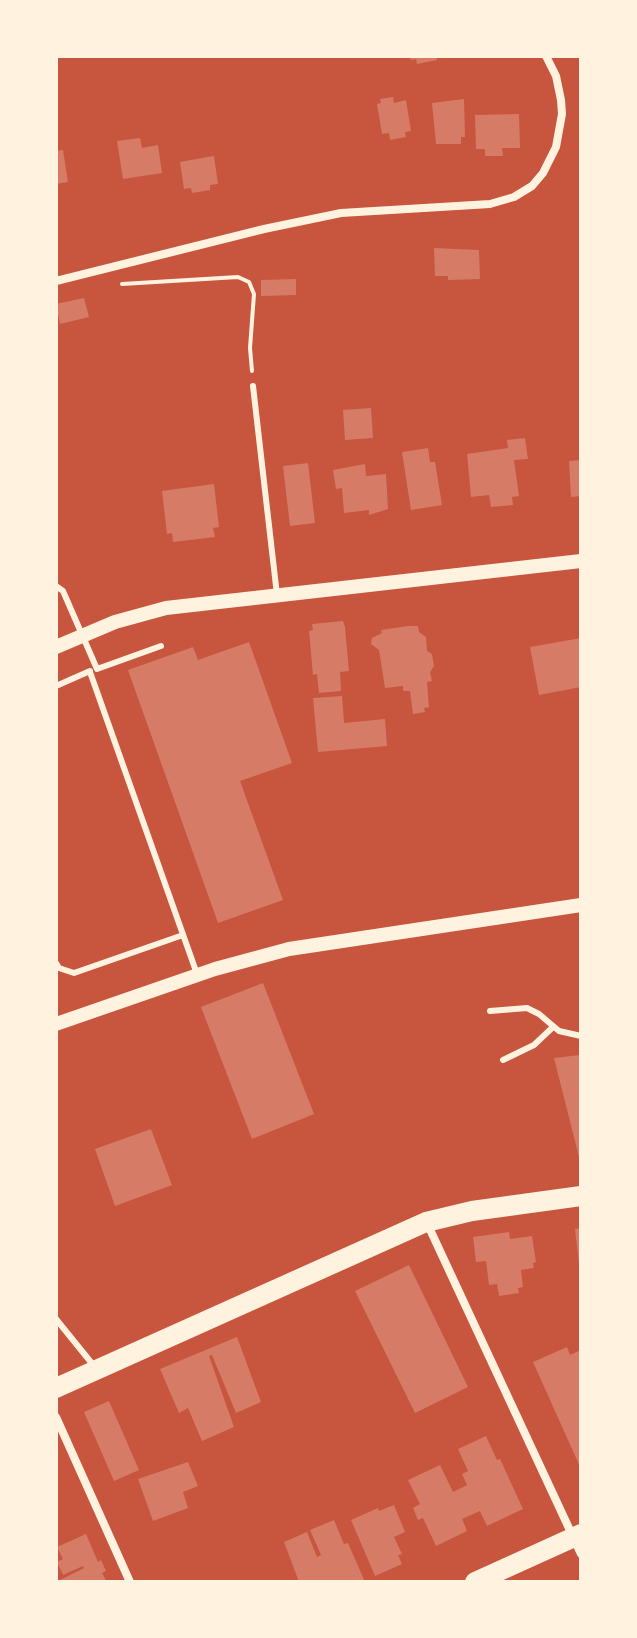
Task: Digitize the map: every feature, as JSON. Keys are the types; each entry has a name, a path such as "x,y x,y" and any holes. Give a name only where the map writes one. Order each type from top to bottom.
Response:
{"main road":[{"path":"56,1388 426,1222 472,1211 581,1196"},
{"path":"475,1582 578,1542"}],"street":[{"path":"56,281 341,213 506,201 532,186 553,155 562,114 556,76 546,56"},
{"path":"56,647 115,622 166,608 581,561"},
{"path":"56,1024 235,962 304,947 581,905"},
{"path":"426,1222 578,1542"},
{"path":"56,1417 130,1582"}],"lane":[{"path":"253,386 277,595"},
{"path":"56,586 83,634 197,975"},
{"path":"56,686 161,646"},
{"path":"56,963 59,968 74,973 183,935"},
{"path":"490,1011 527,1008 559,1031 581,1036"},
{"path":"503,1060 534,1045 553,1027"},
{"path":"56,1319 96,1369"}],"path":[{"path":"104,269 111,284 238,277 249,282 254,294 250,348 253,386"}],"building":[{"path":"410,56 436,56 437,60 417,64 416,59 411,60"},
{"path":"393,97 394,103 406,100 411,131 405,132 406,137 390,140 389,133 382,134 377,104 381,103 380,99"},
{"path":"464,99 465,137 461,137 461,144 436,144 432,103"},
{"path":"519,114 520,148 502,148 503,156 485,156 485,149 476,149 475,115"},
{"path":"140,138 142,148 158,145 162,173 123,179 117,141"},
{"path":"63,150 68,182 56,184 56,151"},
{"path":"214,156 218,184 210,185 210,190 192,193 191,188 184,189 180,162"},
{"path":"434,248 479,250 480,279 448,280 448,276 435,276"},
{"path":"296,279 296,295 261,296 261,280"},
{"path":"84,298 89,317 60,324 56,304"},
{"path":"371,408 373,438 345,440 343,410"},
{"path":"525,438 528,459 514,460 519,496 512,497 513,505 491,507 489,495 471,497 467,454 508,448 507,440"},
{"path":"428,448 430,462 435,462 442,505 411,510 402,452"},
{"path":"581,460 581,496 571,497 569,461"},
{"path":"308,463 315,523 290,526 283,466"},
{"path":"365,464 366,476 386,474 388,509 369,515 369,510 344,513 342,488 336,489 333,470"},
{"path":"214,484 219,527 213,528 215,537 173,542 172,533 167,534 162,491"},
{"path":"343,621 349,671 340,672 341,691 319,693 317,674 313,675 309,631 313,630 312,624"},
{"path":"418,626 419,632 426,637 427,651 432,654 434,666 430,672 432,681 427,682 429,707 424,708 425,712 413,714 410,691 403,691 403,686 385,688 379,650 371,644 372,638 382,633 381,630"},
{"path":"581,638 581,687 539,695 530,647"},
{"path":"249,642 292,763 240,781 283,900 218,923 128,670 193,647 198,660"},
{"path":"342,696 344,723 385,719 387,746 318,752 313,698"},
{"path":"263,983 314,1114 252,1139 201,1007"},
{"path":"580,1055 581,1066 580,1161 554,1058"},
{"path":"151,1129 172,1185 115,1206 95,1149"},
{"path":"581,1228 581,1263 579,1263 575,1229"},
{"path":"509,1232 510,1239 532,1236 536,1262 533,1263 534,1268 521,1270 523,1287 518,1288 519,1293 499,1296 497,1284 489,1285 486,1261 476,1262 473,1237"},
{"path":"409,1265 468,1387 415,1413 355,1291"},
{"path":"237,1337 261,1402 236,1413 212,1355 209,1356 234,1427 202,1441 188,1408 179,1413 160,1369"},
{"path":"567,1347 570,1355 581,1350 581,1469 533,1362"},
{"path":"109,1401 139,1470 114,1481 84,1412"},
{"path":"486,1436 523,1509 487,1526 480,1511 462,1519 467,1531 436,1546 423,1518 418,1520 413,1508 420,1504 408,1480 440,1465 453,1492 467,1485 462,1474 468,1471 458,1449"},
{"path":"188,1462 198,1486 183,1492 188,1508 153,1521 138,1479"},
{"path":"394,1505 405,1532 394,1537 402,1554 398,1555 402,1564 375,1576 351,1520 378,1508 379,1511"},
{"path":"334,1520 365,1582 299,1582 284,1542 307,1532 317,1557 321,1555 310,1530"},
{"path":"86,1534 98,1562 101,1560 106,1571 102,1573 107,1582 56,1582 84,1568 63,1575 57,1562 63,1559 57,1547"}]}
